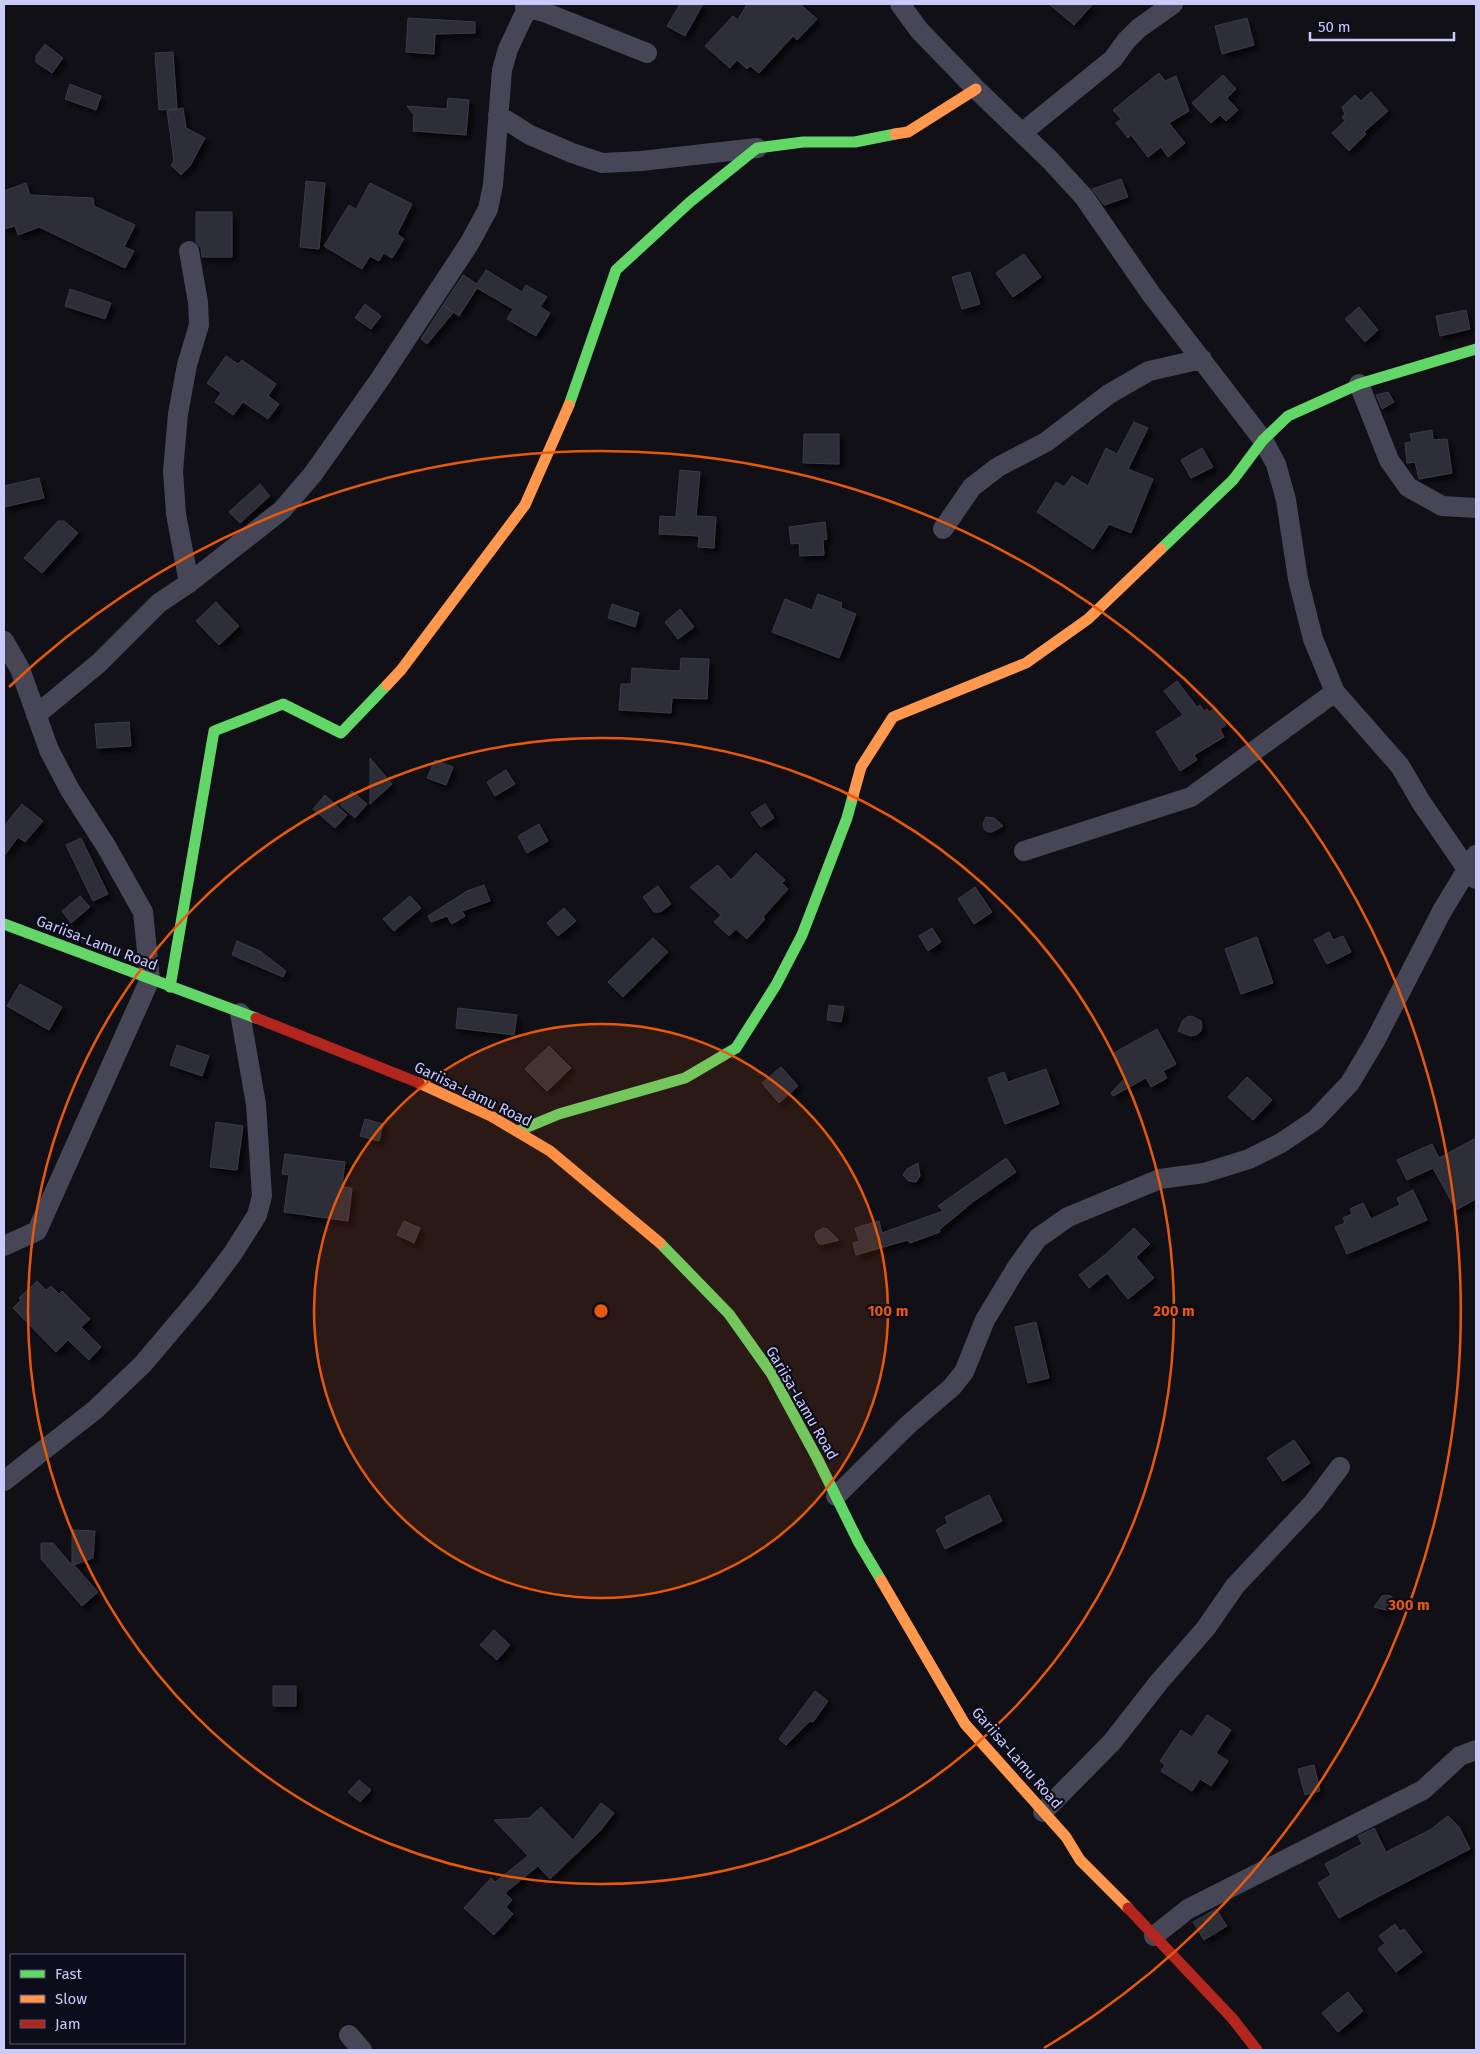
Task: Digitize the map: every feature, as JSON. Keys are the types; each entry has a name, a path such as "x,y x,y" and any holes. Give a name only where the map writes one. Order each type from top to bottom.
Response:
{"street":[{"path":"836,1496 909,1424 952,1387 964,1372 985,1320 1017,1267 1038,1238 1068,1217 1160,1179 1204,1173 1249,1159 1281,1143 1315,1120 1350,1083 1375,1041 1437,920 1473,868 1421,802 1400,766 1335,692 1313,639 1298,579 1286,500 1276,464 1263,440 1151,294 1084,197 1023,132 976,89 919,30 900,4"},
{"path":"1023,132 1113,59 1126,41 1139,28 1173,4"},
{"path":"36,715 99,663 159,604 189,583 282,510 313,474 391,363 469,244 488,209 493,185 502,70 508,49 526,5 647,53"},
{"path":"498,115 530,135 572,153 602,163 641,161 803,142 855,142 908,132 976,89"},
{"path":"170,987 214,731 283,704 341,732 401,670 526,505 573,395 616,270 690,202 756,148"},
{"path":"189,251 198,302 199,325 186,365 178,414 173,471 176,514 189,583"},
{"path":"518,1131 559,1114 685,1078 736,1048 776,985 802,935 847,818 860,767 893,717 1026,663 1088,619 1233,480 1263,440 1288,416 1359,384 1476,349"},
{"path":"942,529 972,488 998,466 1046,442 1109,394 1149,371 1202,359"},
{"path":"1359,384 1389,460 1408,487 1442,506 1476,508"},
{"path":"4,642 20,669 49,750 143,912 150,979 37,1231 4,1246"},
{"path":"1024,851 1190,798 1335,692"},
{"name":"Gariisa-Lamu Road","path":"4,924 411,1079 491,1116 550,1151 657,1240 729,1314 770,1373 859,1543 965,1724 1066,1837 1080,1860 1232,2018 1256,2050"},
{"path":"4,1480 96,1409 143,1364 204,1293 234,1253 257,1215 262,1196 256,1104 240,1013"},
{"path":"1043,1812 1112,1742 1159,1682 1206,1628 1235,1586 1313,1503 1340,1467"},
{"path":"1154,1936 1188,1909 1422,1790 1460,1756 1476,1750"},
{"path":"349,2035 362,2050"}],"building":[{"path":"680,4 703,4 685,36 667,26"},
{"path":"747,4 800,4 817,19 797,40 793,36 759,73 750,66 747,69 737,60 730,68 705,46 733,16 738,20"},
{"path":"1049,4 1093,4 1074,25"},
{"path":"408,18 475,22 475,33 435,34 434,54 406,52"},
{"path":"1247,18 1254,45 1222,54 1215,26"},
{"path":"45,44 63,58 52,73 36,62 36,56"},
{"path":"173,52 177,109 159,110 155,53"},
{"path":"1159,73 1165,81 1176,76 1189,111 1169,123 1185,143 1168,157 1161,147 1148,157 1131,135 1128,138 1116,123 1121,119 1113,110"},
{"path":"1223,75 1236,89 1227,98 1238,110 1226,121 1220,115 1211,123 1192,103"},
{"path":"70,84 101,96 96,110 65,99"},
{"path":"1371,92 1388,111 1364,132 1366,134 1349,151 1332,133 1345,121 1342,117 1345,114 1342,107 1355,95 1361,101"},
{"path":"448,98 469,100 466,135 413,131 414,115 407,106 447,109"},
{"path":"183,108 186,128 205,138 190,166 181,175 171,165 174,161 167,111"},
{"path":"1121,179 1128,197 1104,205 1092,189"},
{"path":"306,181 325,183 319,249 300,247"},
{"path":"26,183 30,195 93,198 94,206 135,225 124,247 134,251 125,268 39,227 18,235 15,226 4,229 4,191"},
{"path":"370,183 412,204 397,234 404,239 392,258 384,253 379,261 370,256 362,269 324,246 349,205 356,209"},
{"path":"196,212 232,212 232,257 202,257 201,248 196,242"},
{"path":"1024,254 1041,277 1013,297 996,273"},
{"path":"486,270 522,292 526,285 547,297 540,307 550,313 536,336 507,319 513,309 477,288 459,316 443,305 463,275 477,284"},
{"path":"970,272 980,304 962,309 952,277"},
{"path":"70,289 111,303 105,319 65,306"},
{"path":"365,304 381,316 371,329 355,318"},
{"path":"443,305 453,313 427,344 421,339"},
{"path":"1359,307 1378,330 1365,342 1345,319"},
{"path":"1466,310 1470,329 1440,336 1436,316"},
{"path":"226,356 238,364 242,360 276,384 268,396 279,404 268,419 243,402 233,415 215,402 221,393 207,383"},
{"path":"1388,392 1394,402 1382,409 1376,395"},
{"path":"1134,422 1148,428 1128,469 1153,479 1131,533 1109,524 1093,549 1037,512 1056,482 1064,487 1072,476 1088,486 1106,448 1117,454"},
{"path":"1432,430 1433,440 1447,439 1452,473 1419,479 1415,462 1407,463 1405,443 1412,442 1410,434"},
{"path":"804,434 839,434 839,464 803,463"},
{"path":"1202,448 1213,467 1191,478 1181,460"},
{"path":"680,470 700,472 696,516 716,517 714,548 698,547 699,536 659,534 660,516 676,517"},
{"path":"39,478 44,498 4,507 4,486"},
{"path":"260,484 270,496 240,523 229,512"},
{"path":"58,521 64,521 78,533 42,573 24,558"},
{"path":"825,522 827,539 823,540 824,555 800,556 799,543 791,544 789,527"},
{"path":"818,594 842,603 841,608 856,614 839,658 772,632 785,599 812,610"},
{"path":"216,602 239,626 219,645 196,621"},
{"path":"612,604 639,613 635,627 608,618"},
{"path":"680,609 694,627 678,639 665,622"},
{"path":"681,658 709,659 707,699 672,698 671,713 619,710 621,684 631,684 632,668 680,671"},
{"path":"1177,681 1197,707 1200,705 1204,711 1207,709 1209,712 1216,708 1226,725 1220,729 1224,737 1194,755 1197,760 1180,771 1156,732 1183,715 1164,691"},
{"path":"129,722 131,746 97,748 95,724"},
{"path":"370,758 392,784 370,804"},
{"path":"435,760 453,767 446,785 427,778"},
{"path":"506,770 515,784 495,796 487,782"},
{"path":"352,791 367,804 355,818 340,805"},
{"path":"325,795 347,815 335,828 313,809"},
{"path":"22,804 43,821 25,842 18,837 4,856 4,826"},
{"path":"765,804 774,818 761,827 751,813"},
{"path":"986,817 994,818 1003,826 988,832 984,829 983,824"},
{"path":"539,824 548,841 527,853 518,836"},
{"path":"81,838 108,894 93,901 66,845"},
{"path":"756,853 785,880 782,883 788,889 763,917 765,919 747,939 736,929 729,936 714,922 721,915 690,887 718,865 731,880"},
{"path":"484,885 490,901 462,911 465,916 452,924 447,916 431,922 428,916 467,891"},
{"path":"658,886 671,904 660,912 654,912 643,897"},
{"path":"975,887 992,912 974,924 958,899"},
{"path":"80,896 90,907 71,923 62,911"},
{"path":"410,896 421,908 394,931 383,919"},
{"path":"564,908 576,921 558,936 547,923"},
{"path":"932,928 941,942 928,951 919,936"},
{"path":"1329,932 1333,940 1343,936 1351,952 1327,964 1314,940"},
{"path":"1257,937 1273,983 1241,994 1225,949"},
{"path":"653,938 668,952 623,997 608,982"},
{"path":"237,941 260,951 286,971 283,977 232,955"},
{"path":"20,984 62,1007 49,1030 7,1006"},
{"path":"829,1005 844,1007 841,1022 827,1020"},
{"path":"458,1008 517,1015 514,1035 456,1028"},
{"path":"1192,1016 1201,1021 1202,1027 1200,1032 1190,1036 1178,1031 1183,1020"},
{"path":"1157,1029 1176,1064 1163,1071 1167,1078 1151,1087 1146,1078 1113,1096 1111,1093 1125,1078 1112,1054"},
{"path":"177,1045 209,1056 202,1076 170,1065"},
{"path":"549,1046 571,1068 547,1091 525,1069"},
{"path":"781,1067 798,1086 779,1103 762,1083"},
{"path":"1046,1069 1059,1104 1005,1124 988,1078 1004,1072 1008,1082"},
{"path":"1247,1077 1272,1100 1253,1120 1228,1097"},
{"path":"365,1119 383,1124 379,1141 360,1136"},
{"path":"216,1122 243,1126 237,1170 210,1167"},
{"path":"1476,1138 1476,1199 1456,1210 1433,1168 1407,1180 1397,1160 1432,1144 1439,1158"},
{"path":"285,1154 345,1162 342,1187 352,1188 348,1221 284,1212 289,1175 282,1174"},
{"path":"1006,1158 1016,1172 974,1201 939,1230 940,1232 910,1243 908,1240 856,1255 853,1243 859,1241 855,1228 879,1221 882,1233 943,1211 938,1206"},
{"path":"918,1163 920,1176 916,1182 909,1181 903,1175 907,1169"},
{"path":"1413,1190 1427,1220 1347,1254 1335,1227 1345,1223 1343,1218 1352,1214 1350,1209 1363,1203 1371,1219 1400,1205 1397,1198"},
{"path":"404,1221 420,1228 414,1243 397,1235"},
{"path":"823,1228 827,1229 839,1240 819,1244 815,1237 816,1232"},
{"path":"1134,1228 1150,1244 1136,1257 1154,1278 1128,1299 1107,1273 1089,1288 1079,1275 1106,1254"},
{"path":"37,1281 46,1290 51,1286 59,1294 62,1291 90,1319 81,1327 101,1347 89,1360 68,1340 56,1352 13,1308 21,1300 19,1298"},
{"path":"1036,1322 1049,1378 1028,1383 1015,1327"},
{"path":"1294,1440 1310,1463 1283,1481 1267,1458"},
{"path":"989,1495 1002,1521 945,1549 936,1530 948,1523 945,1517"},
{"path":"72,1530 95,1531 93,1558 74,1565 98,1592 82,1606 41,1559 41,1543 53,1543 72,1565"},
{"path":"1382,1596 1391,1596 1396,1602 1391,1609 1386,1610 1374,1607"},
{"path":"494,1630 510,1645 497,1660 480,1645"},
{"path":"273,1686 296,1686 296,1706 273,1706"},
{"path":"815,1691 828,1701 813,1722 810,1721 786,1745 779,1739"},
{"path":"1207,1715 1231,1730 1216,1753 1228,1761 1211,1786 1200,1779 1192,1791 1161,1771 1165,1765 1160,1761 1181,1730 1192,1737"},
{"path":"1314,1765 1320,1791 1305,1795 1298,1769"},
{"path":"359,1780 371,1790 360,1802 348,1792"},
{"path":"601,1803 614,1813 600,1831 550,1879 538,1866 505,1893 512,1900 506,1907 513,1914 494,1935 464,1908 491,1878 495,1882 528,1856 494,1820 529,1818 541,1807 573,1840"},
{"path":"1448,1816 1459,1827 1470,1849 1339,1918 1318,1883 1331,1875 1325,1864 1362,1844 1358,1836 1374,1828 1386,1852 1430,1830"},
{"path":"1216,1909 1227,1926 1204,1940 1193,1922"},
{"path":"1395,1924 1400,1931 1404,1929 1422,1952 1396,1972 1378,1949 1385,1943 1379,1936"},
{"path":"1348,1992 1363,2011 1338,2032 1322,2013"}],"traffic: fast":[{"path":"569,405 616,270 690,202 757,148 803,142 855,142 895,134"},
{"path":"1161,549 1233,480 1263,440 1288,416 1359,384 1476,349"},
{"path":"170,987 214,731 283,704 341,733 387,685"},
{"path":"518,1131 559,1114 685,1078 736,1048 776,985 802,935 847,818 853,796"},
{"path":"4,924 256,1018"},
{"path":"660,1243 729,1314 771,1373 817,1458 859,1543 881,1580"}],"traffic: slow":[{"path":"895,134 908,132 976,89"},
{"path":"387,685 401,670 525,505 569,405"},
{"path":"853,796 861,767 893,717 1026,663 1088,619 1161,549"},
{"path":"419,1083 491,1116 550,1151 660,1243"},
{"path":"881,1580 965,1724 1066,1837 1080,1860 1128,1908"}],"traffic: jam":[{"path":"256,1018 419,1083"},
{"path":"1128,1908 1232,2018 1257,2050"}]}
